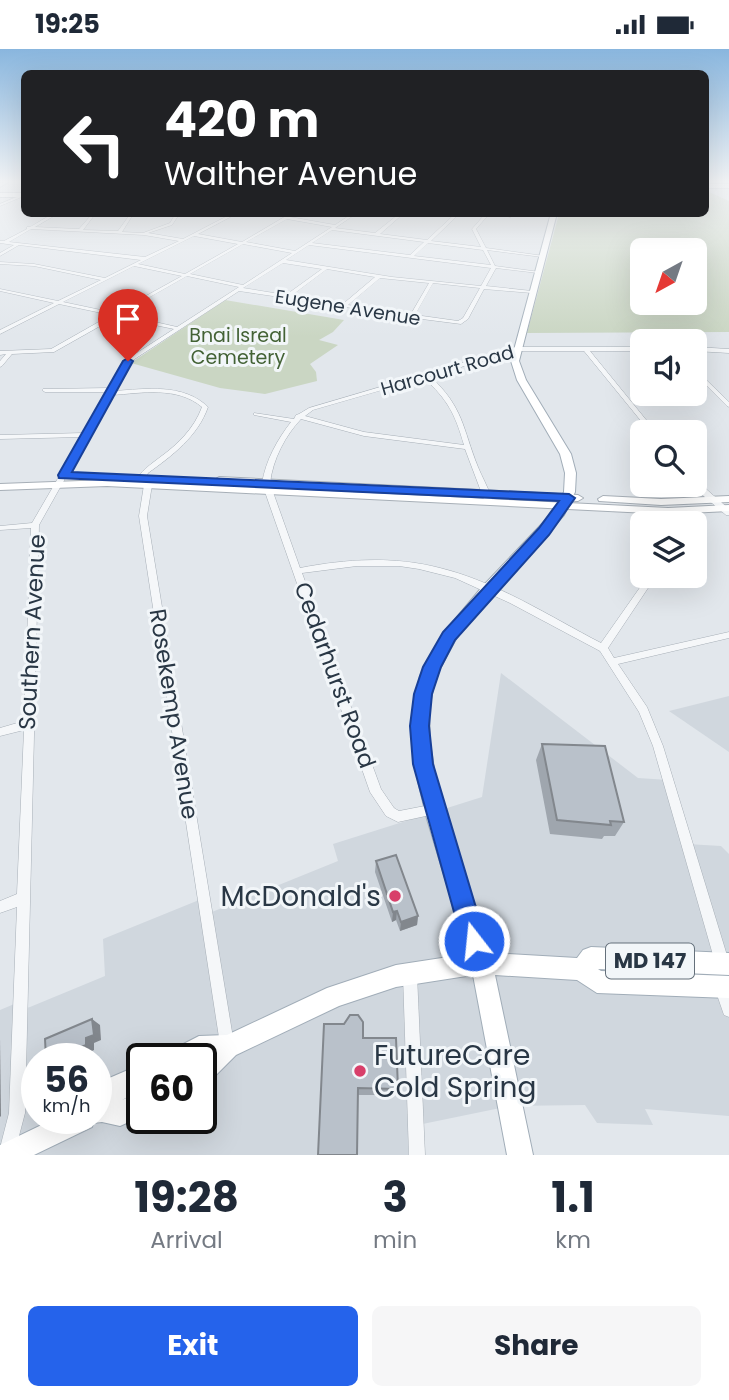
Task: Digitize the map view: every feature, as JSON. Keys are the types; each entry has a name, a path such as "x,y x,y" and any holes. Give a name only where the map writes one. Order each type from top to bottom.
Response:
{"main road":[{"path":"520,1155 481,963 435,809 421,748 423,694 432,667 449,636 567,502 572,484 571,468 521,379 515,361 548,234"},
{"path":"0,479 145,481 696,511 728,507"},
{"path":"0,487 62,480"},
{"path":"567,502 711,501 728,507"},
{"name":"MD 147","path":"581,969 591,958 726,964"},
{"name":"MD 147","path":"217,1058 228,1047 335,996 410,973 481,963 581,969 597,982 725,987"},
{"name":"MD 147","path":"217,1047 228,1047"},
{"path":"6,1155 50,1134"}],"street":[{"path":"135,234 183,240"},
{"path":"0,353 52,351 260,234"},
{"name":"Southern Avenue","path":"6,1155 17,1113 35,525 128,361 323,234"},
{"path":"369,234 542,255"},
{"path":"410,257 434,234"},
{"path":"477,234 494,267"},
{"path":"0,332 195,235 296,251"},
{"path":"2,242 147,259"},
{"path":"0,255 18,244"},
{"path":"307,244 538,272"},
{"path":"281,261 379,276 532,292"},
{"path":"0,263 30,265 105,279"},
{"name":"Eugene Avenue","path":"133,265 285,297 411,318 459,323 464,321 484,286"},
{"path":"484,286 494,267"},
{"path":"285,297 326,268"},
{"path":"342,307 379,276"},
{"path":"411,318 432,281"},
{"path":"0,290 176,328"},
{"path":"0,296 9,292"},
{"name":"Harcourt Road","path":"296,418 320,406 516,349 630,349"},
{"path":"586,349 643,420"},
{"path":"707,350 729,351"},
{"path":"0,365 10,353"},
{"path":"426,376 455,405 467,447 488,498"},
{"path":"707,383 729,405"},
{"path":"46,390 164,391 195,399 205,407 203,415 145,481"},
{"path":"256,414 296,418 364,434 467,447"},
{"path":"268,487 273,461 296,418"},
{"path":"0,437 85,435"},
{"name":"Rosekemp Avenue","path":"145,481 143,516 150,566 228,1047"},
{"name":"Cedarhurst Road","path":"268,487 376,792 390,812 398,817 435,809"},
{"path":"707,497 711,501"},
{"path":"0,528 35,525"},
{"path":"297,571 338,563 418,567 456,575 603,648 643,710 658,746 726,964 725,987 729,1010"},
{"path":"603,648 644,588"},
{"path":"611,662 729,635"},
{"path":"0,732 27,725"},
{"path":"0,907 22,899"},
{"path":"410,973 417,1155"}],"shaded area":[{"path":"501,673 638,778 668,780 687,844 721,846 729,854 729,1116 645,1109 653,1125 597,1123 585,1105 510,1106 408,1127 408,1155 0,1155 0,1010 19,1002 19,1010 30,1007 105,976 103,939 204,898 207,914 338,861 333,844 482,797"},
{"path":"729,696 729,752 669,711"}],"green space":[{"path":"554,234 729,234 729,332 707,332 707,329 630,329 630,332 527,333"},
{"name":"Bnai Isreal Cemetery","path":"225,300 344,320 333,332 319,340 338,345 310,364 316,372 317,381 265,394 220,388 131,363"}],"building":[{"path":"542,744 605,746 624,822 610,821 611,825 557,820"},
{"name":"McDonald's","path":"396,855 418,916 401,922 397,911 393,912 376,861"},
{"name":"FutureCare Cold Spring","path":"350,1015 358,1015 363,1022 363,1038 396,1038 398,1089 358,1088 357,1155 318,1155 324,1024 344,1024"},
{"path":"92,1019 94,1035 86,1038 86,1043 45,1043 45,1039"}],"place":[{"name":"McDonald's","path":"395,896"},
{"name":"FutureCare Cold Spring","path":"360,1071"}],"route":[{"path":"128,361 64,475 569,498 544,531 449,636 432,667 423,694 419,726 423,764 474,941"}]}
